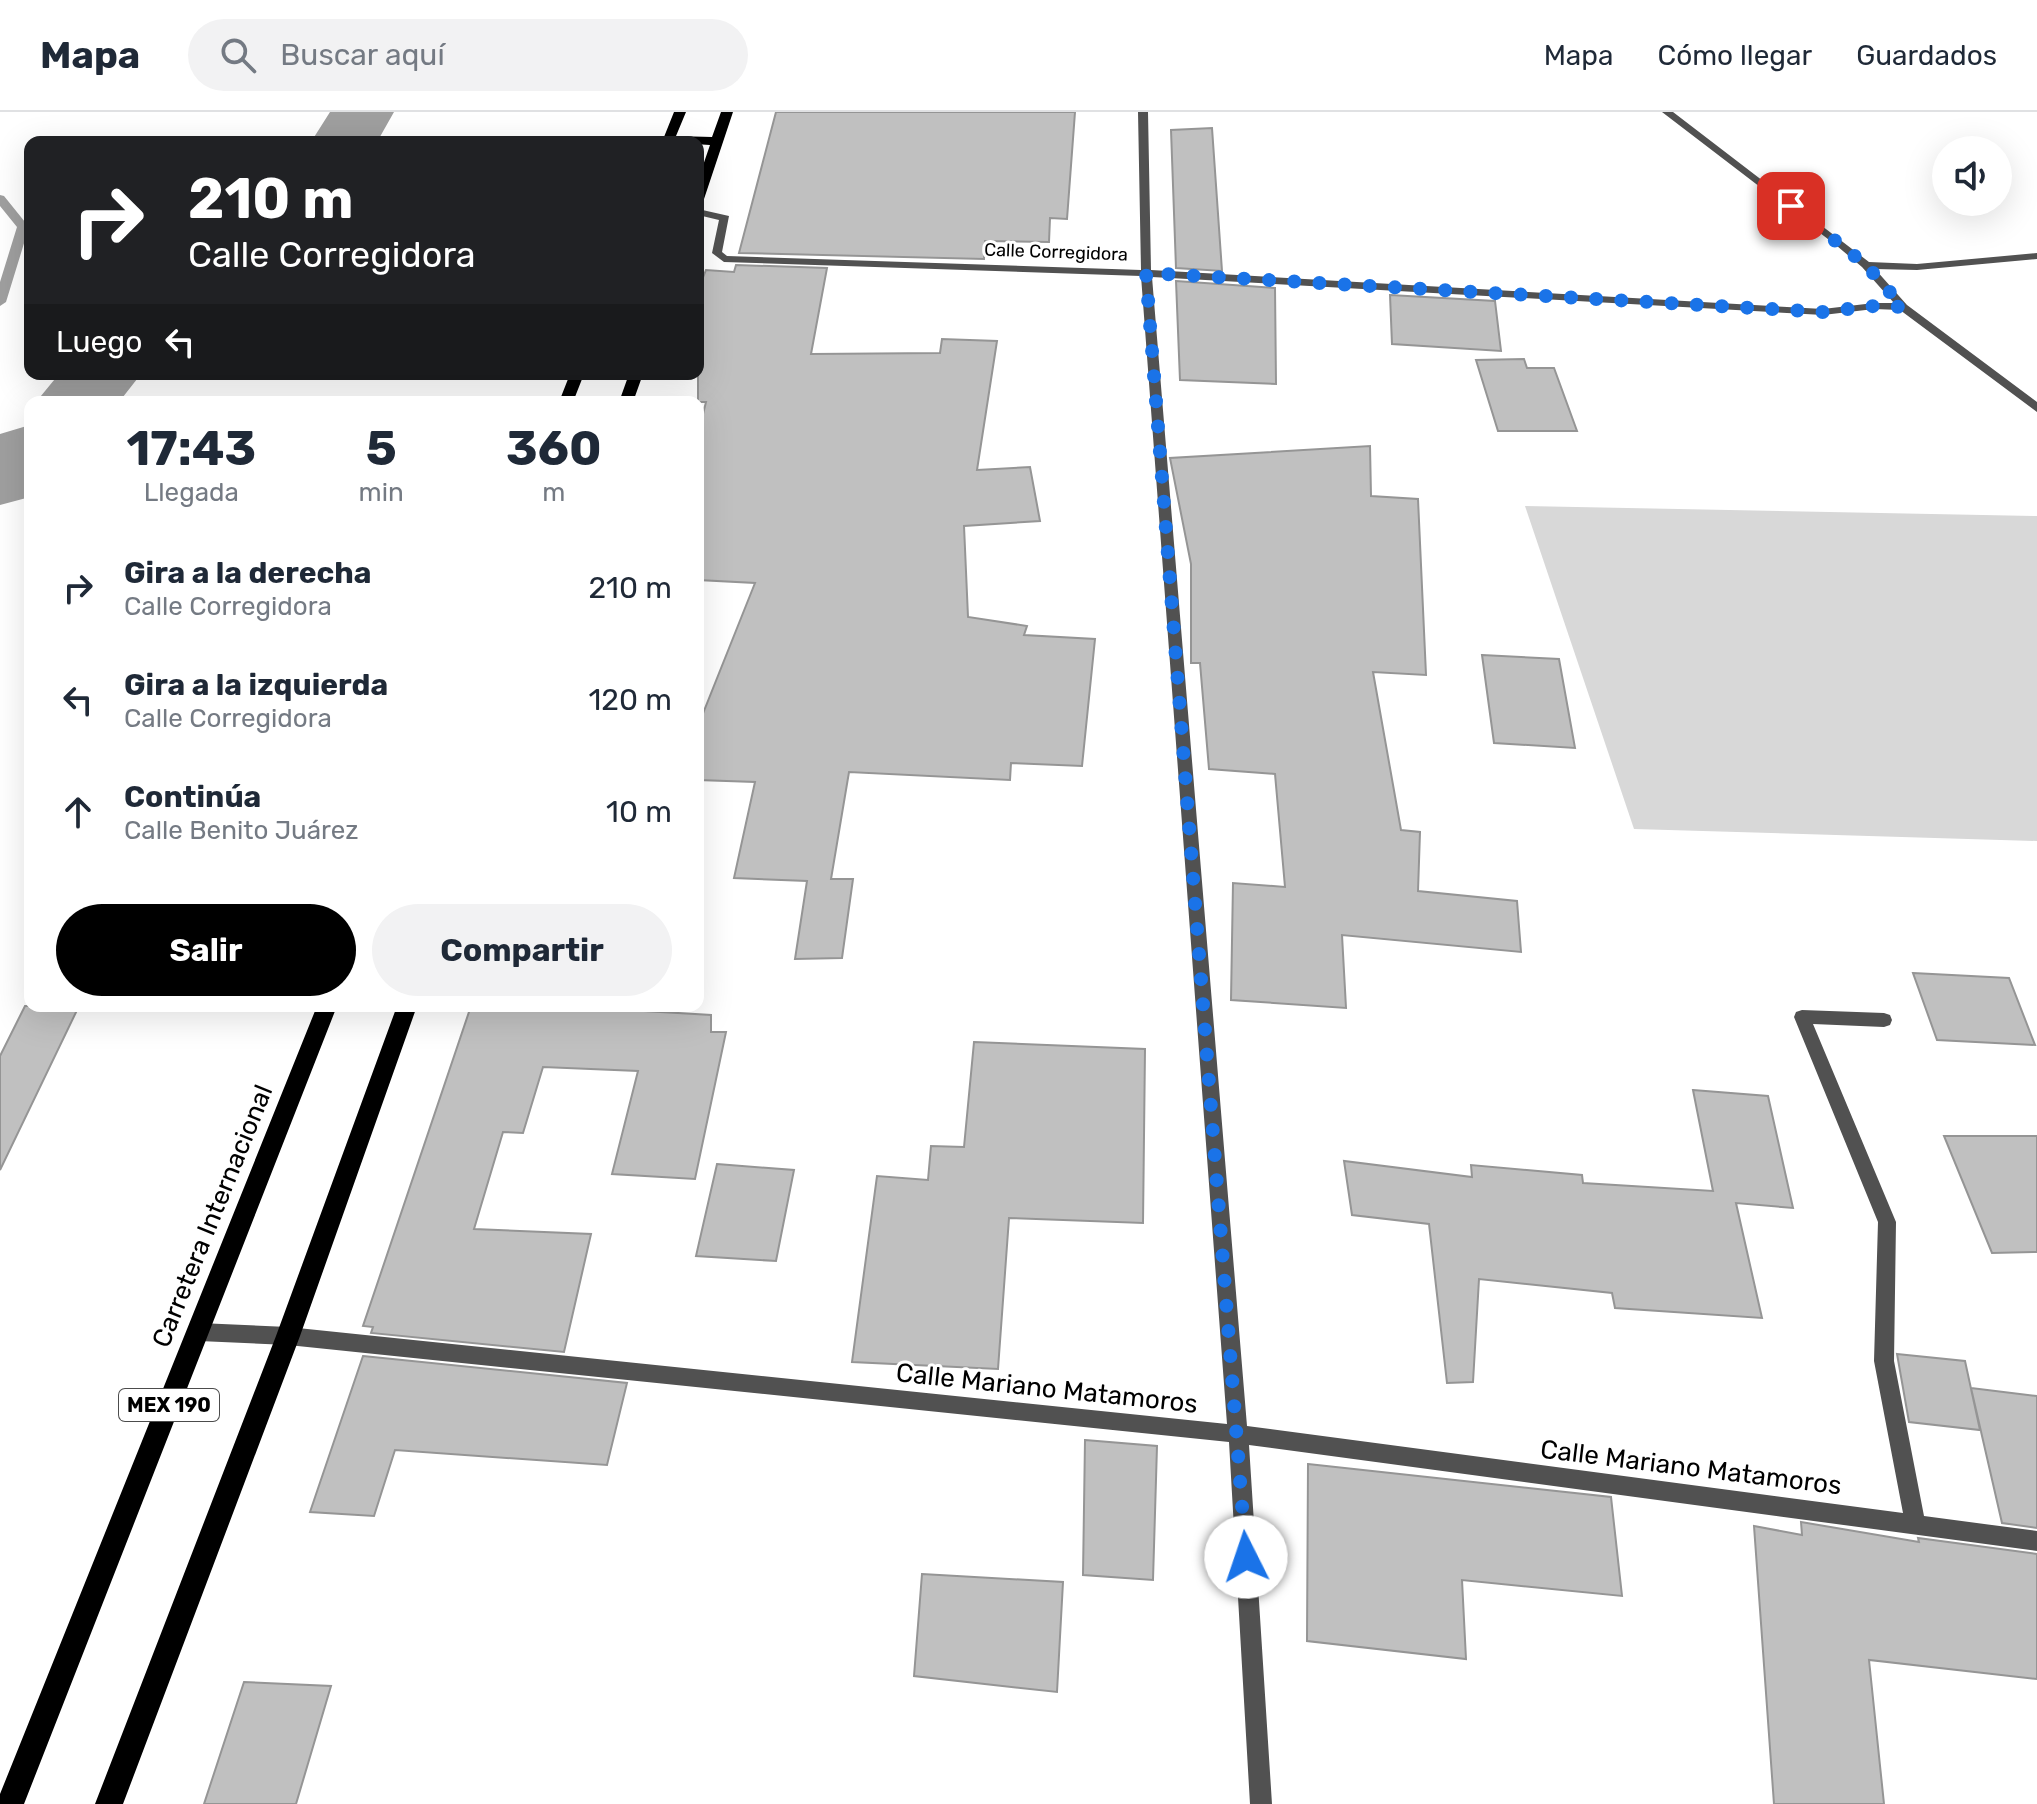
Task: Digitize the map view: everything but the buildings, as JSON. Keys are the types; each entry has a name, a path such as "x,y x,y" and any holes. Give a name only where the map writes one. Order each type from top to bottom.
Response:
{"main road":[{"path":"671,136 680,112"},
{"path":"704,181 727,112"},
{"path":"704,141 717,141"},
{"name":"Carretera Internacional","path":"10,1804 325,1012"},
{"path":"109,1804 288,1336 405,1012"}],"street":[{"path":"1143,112 1146,273 1238,1434 1261,1804"},
{"path":"1667,112 1866,265 1903,307 2037,408"},
{"name":"Calle Corregidora","path":"704,213 725,218 717,253 724,259 1146,273 1823,312 1874,306 1903,307"},
{"path":"1866,265 1917,267 2037,256"},
{"path":"1884,1020 1802,1017 1887,1222 1884,1361 1915,1523"},
{"name":"Calle Mariano Matamoros","path":"199,1332 288,1336 1238,1434 2037,1541"}],"shaded area":[{"path":"1525,506 2037,516 2037,841 1634,829"}],"waterway":[{"path":"348,136 362,112"},
{"path":"0,198 23,227 0,302"},
{"path":"82,396 96,380"},
{"path":"0,480 24,456"}],"route":[{"path":"1246,1557 1146,273 1823,312 1874,306 1903,307 1866,265 1791,206"}]}
